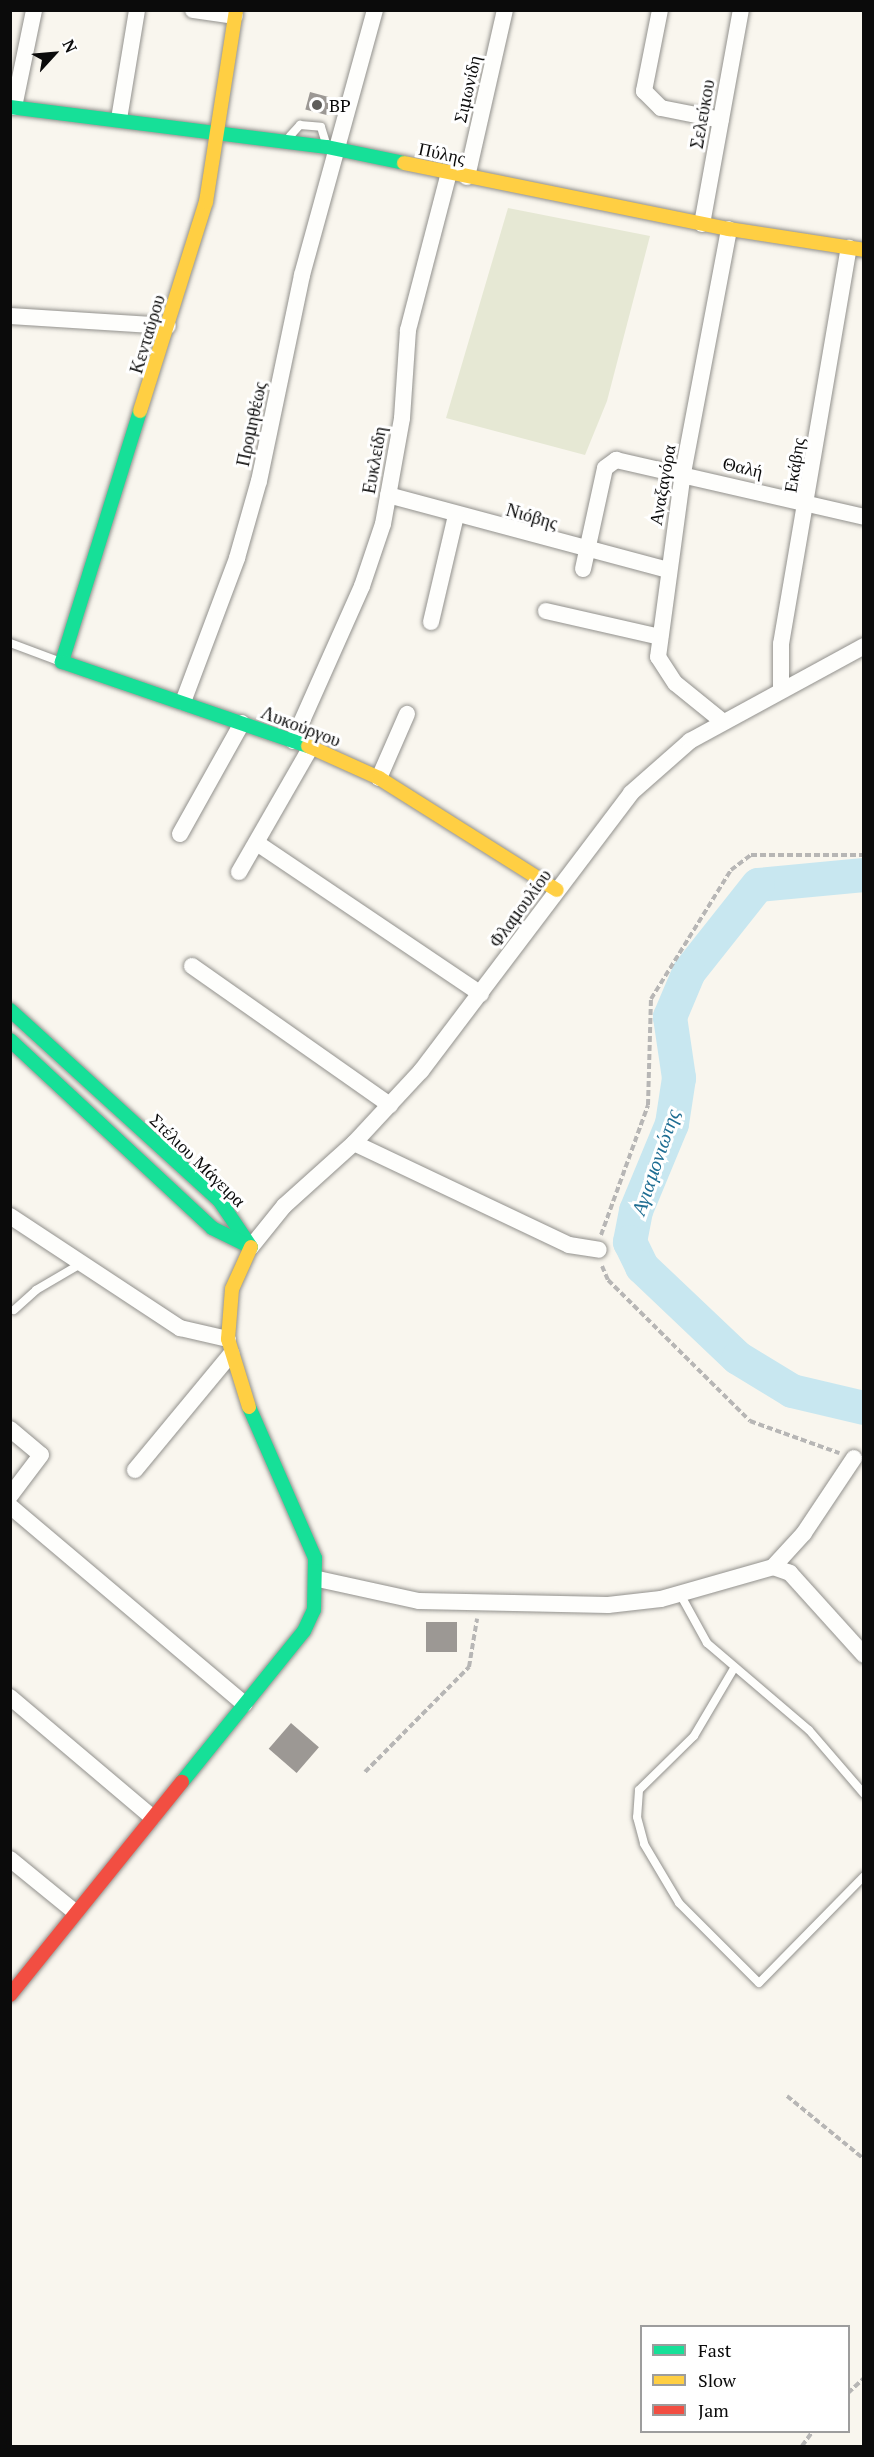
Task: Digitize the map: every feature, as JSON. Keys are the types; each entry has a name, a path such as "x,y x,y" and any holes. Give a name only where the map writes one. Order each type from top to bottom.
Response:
{"main road":[{"name":"Κενταύρου","path":"62,662 206,202 235,13"},
{"name":"Πύλης","path":"12,107 217,130 332,147 467,177 702,224 856,249"},
{"name":"Λυκούργου","path":"62,662 311,747 379,778 513,858 557,890"},
{"name":"Στέλιου Μάγειρα","path":"10,1010 219,1200 251,1247"},
{"name":"Στέλιου Μάγειρα","path":"10,1040 212,1228 251,1247"},
{"path":"10,1995 311,1620 318,1579 309,1542 252,1415 229,1346 231,1289 251,1247"}],"street":[{"path":"12,107 34,10"},
{"path":"119,119 137,10"},
{"path":"193,10 235,13"},
{"name":"Προμηθέως","path":"183,702 237,558 259,480 302,275 332,147 375,10"},
{"name":"Σιμωνίδη","path":"467,177 505,10"},
{"path":"660,10 644,91 661,108 721,120"},
{"name":"Σελεύκου","path":"702,224 741,10"},
{"name":"Ευκλείδη","path":"293,741 366,576 388,495 405,392 408,330 448,173"},
{"name":"Αναξαγόρα","path":"722,722 663,670 660,637 683,473 729,229"},
{"name":"Εκάβης","path":"781,688 781,644 856,249"},
{"path":"10,316 168,326"},
{"name":"Θαλή","path":"586,551 610,462 683,473 864,517"},
{"name":"Νιόβης","path":"388,495 586,551 668,570"},
{"path":"431,622 456,515"},
{"path":"583,569 586,551"},
{"path":"546,611 660,637"},
{"name":"Φλαμουλίου","path":"251,1247 284,1206 354,1143 390,1105 481,994 631,793 673,754 722,722 781,688 864,646"},
{"path":"379,778 407,714"},
{"path":"180,834 242,723"},
{"path":"239,872 311,747"},
{"path":"257,843 481,994"},
{"path":"192,966 390,1105"},
{"path":"354,1143 568,1245 599,1250"},
{"path":"10,1216 180,1328 229,1346 135,1470"},
{"path":"10,1430 41,1455 10,1496"},
{"path":"772,1567 804,1533 854,1458"},
{"path":"10,1506 244,1704"},
{"path":"318,1579 399,1598 478,1603 608,1605 680,1594 747,1570 772,1567 790,1573 864,1654"},
{"path":"10,1697 152,1817"},
{"path":"10,1859 75,1912"}],"lane":[{"name":"Λυκούργου","path":"10,643 62,662"},
{"path":"14,1310 36,1290 82,1263"},
{"path":"680,1594 707,1643 733,1670 809,1730 864,1794"},
{"path":"733,1670 694,1736 639,1790 637,1817 644,1844 679,1903 759,1983 864,1876"}],"path":[{"path":"854,1458 750,1421 608,1280 599,1250 603,1219 648,1105 651,999 731,870 751,855 864,855"},
{"path":"365,1772 469,1667 478,1603"},
{"path":"787,2096 864,2159"},
{"path":"850,2392 864,2378"},
{"path":"802,2446 811,2433"}],"green space":[{"path":"508,208 650,236 607,401 585,455 446,418"}],"building":[{"path":"310,92 332,98 328,115 305,109"},
{"path":"426,1622 457,1622 457,1652 426,1652"},
{"path":"291,1723 319,1747 297,1773 269,1749"}],"waterway":[{"name":"Αγιαμονιώτης","path":"864,875 758,885 689,972 670,1017 679,1078 672,1124 636,1211 630,1242 642,1267 738,1358 792,1391 864,1408"}],"traffic: fast":[{"path":"10,107 327,147 404,163"},
{"path":"140,411 62,662 308,746"},
{"path":"10,1010 219,1200 251,1247"},
{"path":"10,1040 212,1228 251,1247"},
{"path":"182,1782 304,1631 314,1610 315,1558 249,1407"}],"traffic: slow":[{"path":"140,411 206,202 236,10"},
{"path":"404,163 729,229 864,250"},
{"path":"308,746 379,778 557,890"},
{"path":"249,1407 228,1339 232,1289 251,1247"}],"traffic: jam":[{"path":"10,1995 182,1782"}],"place":[{"name":"BP","path":"317,105"}]}
